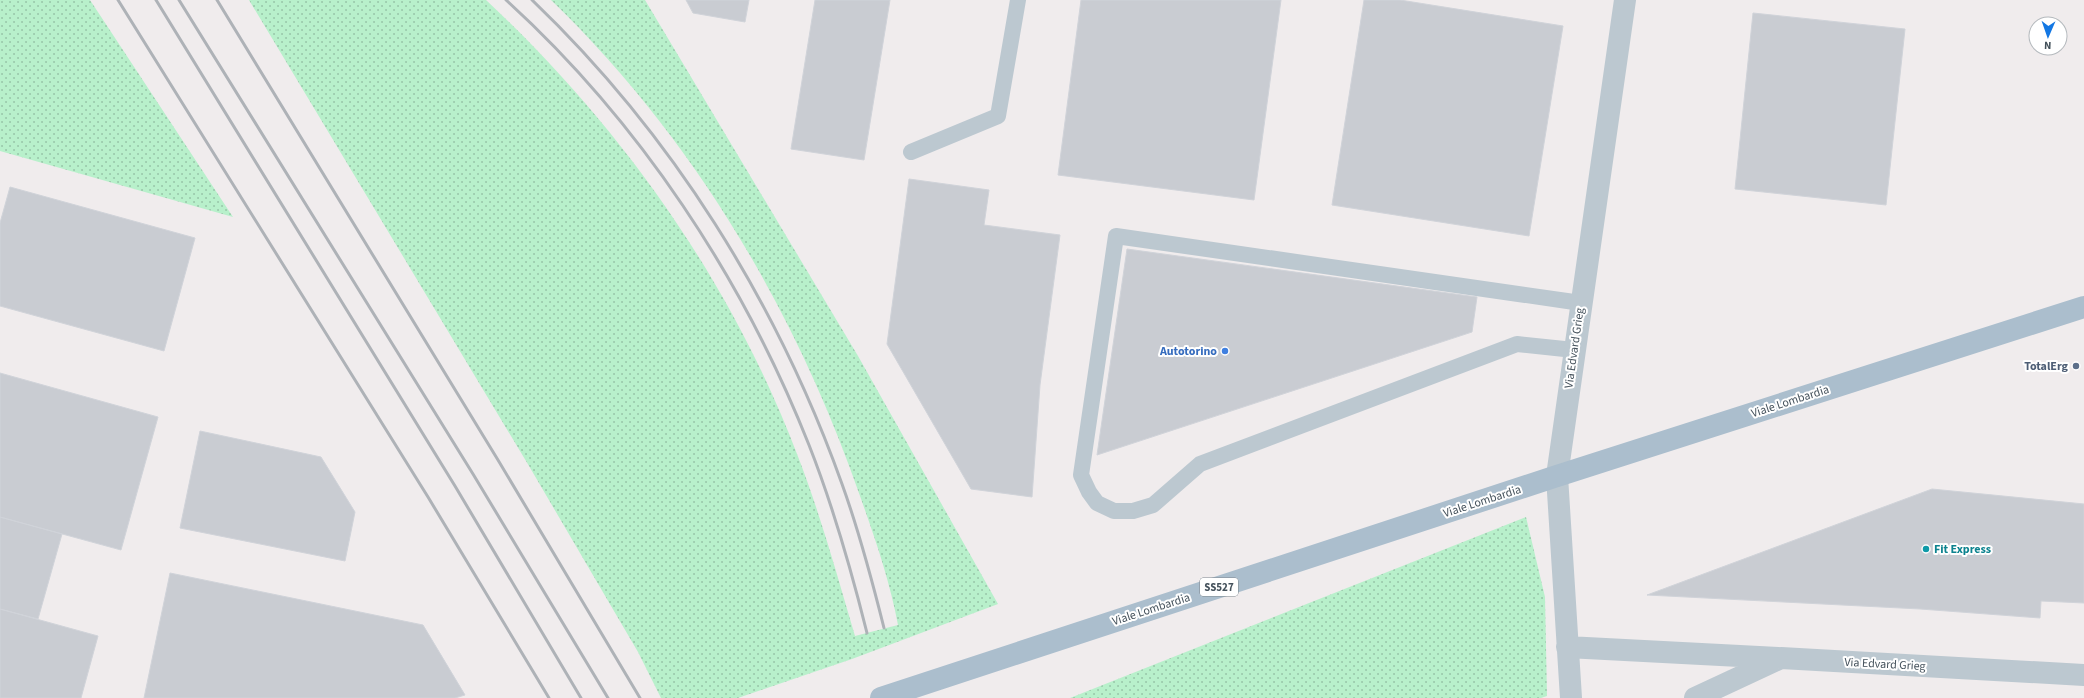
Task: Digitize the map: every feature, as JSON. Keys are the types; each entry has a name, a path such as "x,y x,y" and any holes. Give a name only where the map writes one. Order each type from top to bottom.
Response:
{"main road":[{"name":"Viale Lombardia","path":"881,698 1557,476 2084,307"}],"street":[{"name":"Via Edvard Grieg","path":"1571,698 1557,476 1574,350 1626,0"},
{"path":"1568,647 1781,658"},
{"name":"Via Edvard Grieg","path":"1695,698 1781,658 2084,675"}],"lane":[{"path":"910,152 998,116 1018,0"},
{"path":"1574,350 1517,344 1200,464 1153,505 1132,511 1114,511 1097,503 1089,492 1081,475 1116,236 1581,303"}],"green space":[{"path":"0,0 90,0 233,217 0,151"},
{"path":"249,0 486,0 535,49 582,100 626,153 667,209 705,268 740,328 770,390 797,454 821,521 855,636 898,625 891,593 877,544 834,427 805,360 772,294 735,230 694,168 650,109 602,53 551,0 645,0 858,356 998,604 852,659 738,698 661,698 638,652 529,466"},
{"path":"1526,517 1545,597 1547,696 1541,698 1070,698"}],"building":[{"path":"686,0 749,0 745,22 693,13"},
{"path":"815,0 890,0 864,160 791,149"},
{"path":"1081,0 1281,0 1254,200 1058,175"},
{"path":"1364,0 1400,0 1563,26 1529,236 1332,205"},
{"path":"1753,13 1905,29 1886,205 1735,189"},
{"path":"909,179 989,190 984,225 1060,235 1040,385 1032,497 971,489 887,344"},
{"path":"10,187 195,238 164,351 0,306 0,223"},
{"path":"1127,249 1477,297 1472,332 1097,455"},
{"path":"0,373 158,417 121,550 0,517"},
{"path":"200,431 321,457 355,512 345,561 180,528"},
{"name":"Fit Express","path":"1932,489 2084,504 2084,603 2041,601 2040,618 1920,609 1647,595"},
{"path":"0,517 62,534 38,619 0,609"},
{"path":"170,573 423,625 465,695 455,698 144,698"},
{"path":"0,609 98,636 81,698 0,698"}],"railway":[{"path":"118,0 428,497 549,698"},
{"path":"156,0 455,486 581,698"},
{"path":"179,0 473,474 608,698"},
{"path":"217,0 498,460 640,698"},
{"path":"506,0 554,47 600,97 643,150 683,205 753,322 809,445 826,491 855,585 867,633"},
{"path":"532,0 583,52 630,107 674,164 715,224 752,286 786,350 816,416 854,520 884,628"}],"place":[{"name":"Autotorino","path":"1225,351"},
{"name":"TotalErg","path":"2076,366"},
{"name":"Fit Express","path":"1926,549"}]}
